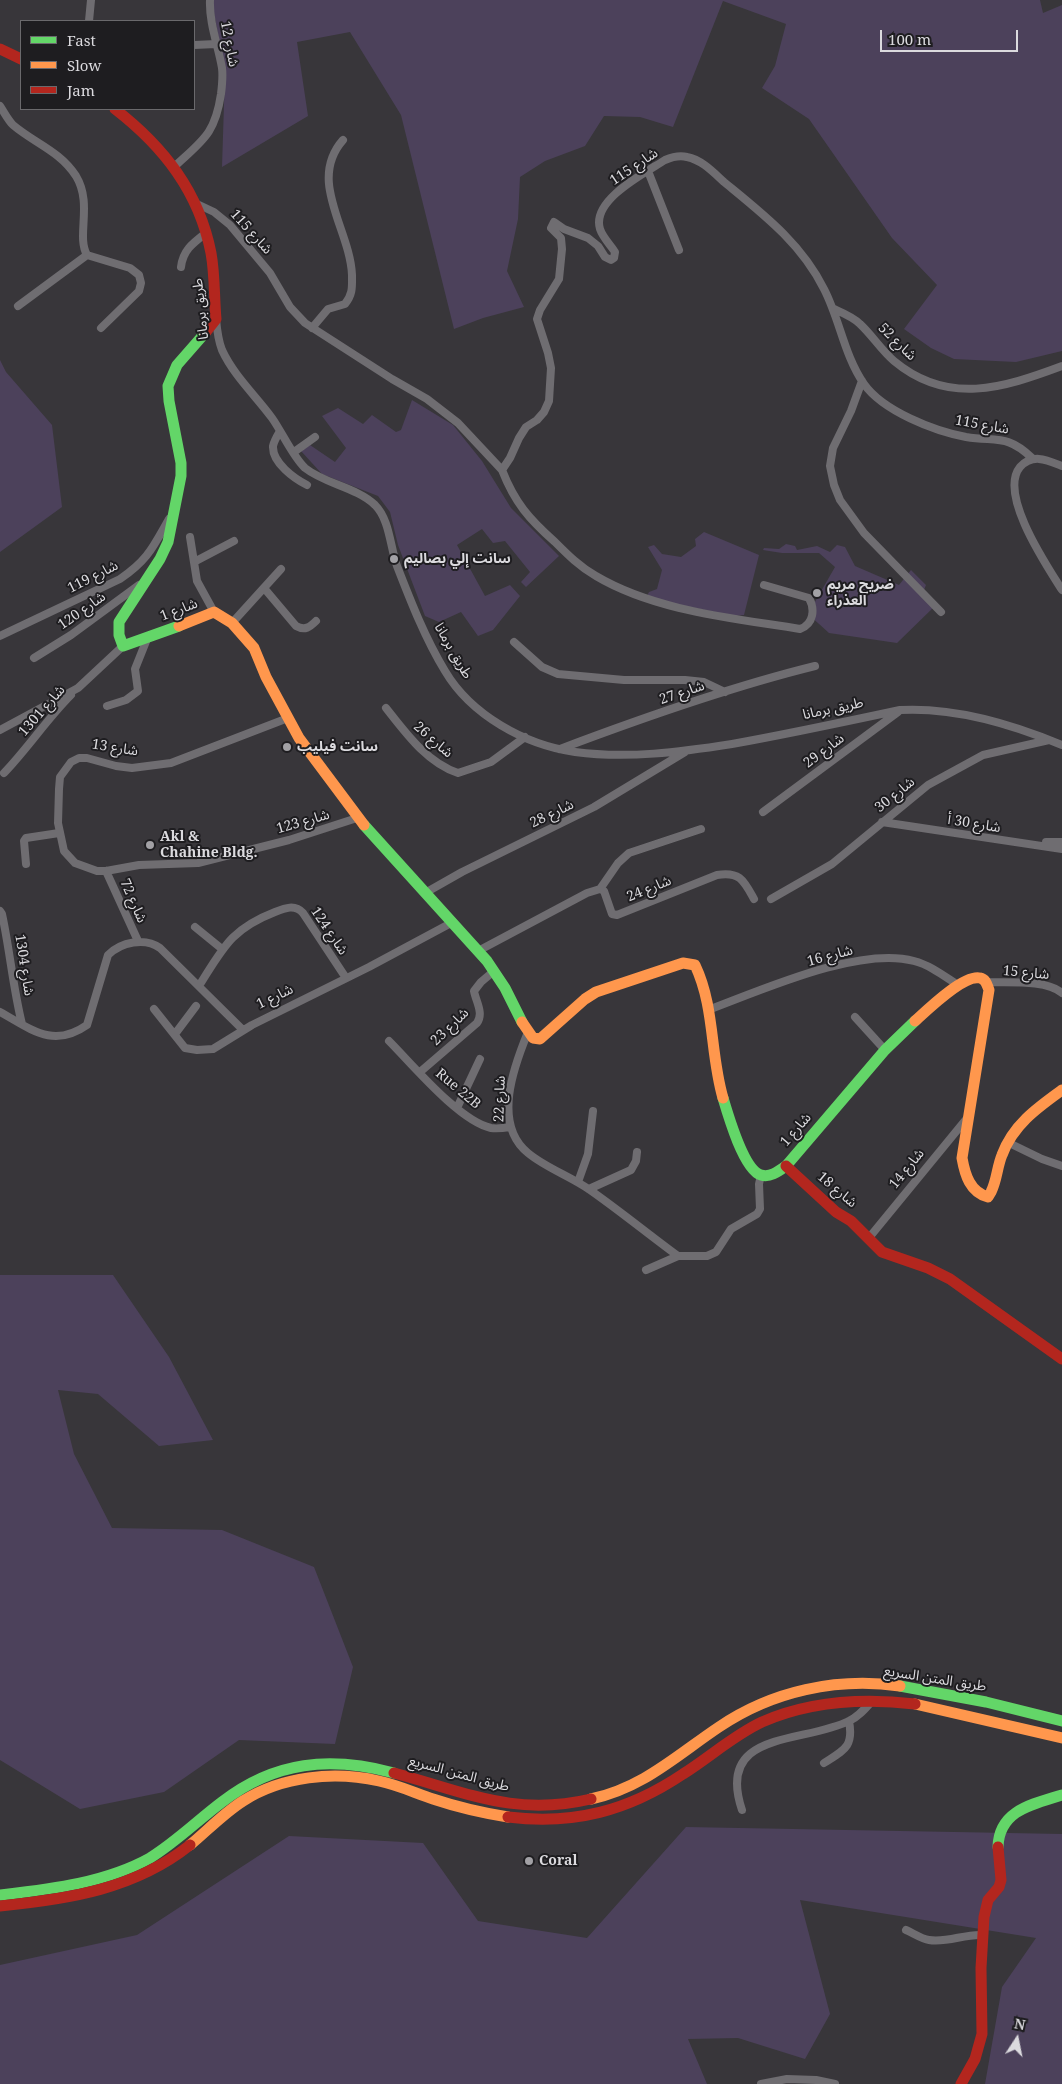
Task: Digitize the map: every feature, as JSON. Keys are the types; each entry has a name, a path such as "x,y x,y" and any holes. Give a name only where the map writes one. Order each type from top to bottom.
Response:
{"main road":[{"path":"0,49 17,57"},
{"name":"طريق برمانا","path":"128,114 175,166 197,204 211,254 216,319"},
{"path":"123,646 118,635 119,622 160,559 168,542 181,476 181,463 169,401 168,386 177,364 216,319"},
{"name":"شارع 1","path":"123,646 214,612 232,623 254,648 288,718 300,738 357,818 478,951 505,988 528,1032"},
{"path":"528,1032 533,1038 540,1039 584,999 596,992 683,963 695,965 702,978 722,1097 749,1165 761,1175"},
{"name":"شارع 1","path":"761,1175 770,1175 786,1166 885,1050 958,985 973,978 981,978 986,982"},
{"path":"986,982 989,998 963,1144 964,1171 973,1188 988,1197 993,1191 999,1161 1007,1142 1025,1118 1062,1090"},
{"name":"شارع 18","path":"786,1166 836,1212 851,1221 882,1252 928,1268 950,1279 1062,1358"},
{"name":"طريق المتن السريع","path":"0,1895 50,1890 83,1883 138,1864 166,1848 227,1796 251,1782 279,1770 311,1763 351,1763 387,1769 469,1795 498,1802 533,1807 573,1804 612,1794 654,1774 745,1711 796,1692 845,1683 897,1684 1004,1706 1062,1721"},
{"name":"طريق المتن السريع","path":"0,1906 96,1893 138,1878 158,1868 186,1848 240,1802 253,1795 290,1782 313,1778 356,1777 394,1785 437,1800 478,1810 544,1819 575,1818 632,1803 673,1781 743,1732 777,1717 823,1704 846,1700 874,1700 919,1705 1062,1738"},
{"path":"961,2084 975,2059 982,2034 982,1935 986,1906 999,1887 1001,1880 999,1835 1002,1826 1013,1814 1062,1796"}],"street":[{"path":"89,20 91,0"},
{"name":"شارع 12","path":"175,166 200,144 218,116 222,69 210,14 210,0"},
{"path":"195,45 216,44"},
{"path":"0,106 13,124 61,158 76,176 84,198 84,247 87,255"},
{"path":"312,328 328,309 346,304 352,292 351,258 332,202 327,178 334,151 343,140"},
{"name":"شارع 115","path":"197,204 214,212 230,225 270,272 296,315 312,328 427,399 458,423 502,470 526,427 537,420 544,412 549,401 551,368 537,319 540,310 559,279 561,270 561,238 550,228 551,225 554,222 564,229 588,238 598,246 605,257 611,260 614,258 615,252 599,227 601,212 609,200 619,190 665,160 686,156 705,165 757,207 792,242 815,272 834,309 851,361 862,381 878,399 899,412 939,430 967,437 996,438 1019,446 1032,458"},
{"path":"648,171 679,250"},
{"path":"181,266 185,250 206,233"},
{"path":"18,306 87,255"},
{"path":"87,255 130,268 141,279 139,291 101,328"},
{"name":"شارع 52","path":"834,309 859,323 893,360 910,373 930,384 954,389 976,390 1019,381 1062,366"},
{"name":"طريق برمانا","path":"216,319 218,338 226,358 305,467 360,496 373,504 380,512 396,564 422,628 449,679 479,711 525,738 558,749 576,752 623,755 686,751 783,735 900,710 914,709 954,713 1011,726 1062,746"},
{"path":"862,381 851,411 833,448 830,466 834,485 840,500 864,533 941,612"},
{"path":"280,431 273,446 276,457 295,479 307,485"},
{"path":"294,452 315,437"},
{"path":"1062,466 1046,460 1032,458 1017,471 1015,479 1019,506 1029,537 1062,590"},
{"path":"502,470 514,498 539,528 580,566 613,586 675,607 800,630 808,625 812,619 813,605 809,598 764,585"},
{"name":"شارع 119","path":"0,636 120,579 138,567 157,544 173,513"},
{"path":"190,537 197,581 214,612"},
{"path":"194,562 234,541"},
{"path":"232,623 281,569"},
{"name":"شارع 120","path":"34,658 71,635 143,583"},
{"path":"264,588 296,626 301,629 306,628 316,621"},
{"path":"107,706 126,700 138,691 135,669 148,638"},
{"path":"514,642 542,667 558,674 624,680 685,680 704,682 725,692"},
{"path":"0,730 78,688 123,646"},
{"name":"شارع 27","path":"558,749 773,676 815,666"},
{"name":"شارع 1301","path":"4,773 31,743 52,715 78,688"},
{"name":"شارع 26","path":"386,708 416,744 438,764 458,773 491,762 525,738"},
{"name":"شارع 29","path":"763,812 900,710"},
{"name":"شارع 13","path":"106,871 97,871 75,863 64,851 59,833 58,805 60,777 70,762 79,758 87,758 116,766 132,768 172,763 288,718"},
{"name":"شارع 30","path":"771,899 832,864 928,784 983,754 1050,740"},
{"name":"شارع 28","path":"426,893 462,872 594,807 686,751"},
{"name":"شارع 123","path":"106,871 139,865 198,863 289,840 357,818"},
{"name":"شارع 30 أ","path":"882,822 1004,842 1062,849"},
{"path":"478,951 587,893 600,889 618,863 629,853 701,829"},
{"path":"26,864 24,841 26,838 59,833"},
{"path":"1024,843 1062,842"},
{"name":"شارع 72","path":"106,871 138,941"},
{"name":"شارع 24","path":"600,889 604,892 612,914 617,915 717,875 728,873 743,880 754,899"},
{"name":"شارع 124","path":"200,986 222,949 239,930 261,917 289,907 297,908 303,913 346,978"},
{"name":"شارع 1304","path":"0,911 8,944 22,1024"},
{"name":"شارع 1","path":"154,1009 185,1048 213,1049 243,1030 453,922"},
{"path":"195,927 222,949"},
{"path":"0,1012 35,1033 52,1037 68,1035 79,1030 87,1025 108,955 112,951 138,941 147,941 155,944 243,1030"},
{"name":"شارع 16","path":"708,1010 819,971 873,958 904,958 916,961 928,966 958,985"},
{"name":"شارع 23","path":"420,1072 477,1023 480,1014 474,991 480,982 494,972"},
{"name":"شارع 15","path":"986,982 1034,984 1060,989"},
{"path":"175,1034 196,1006"},
{"path":"855,1017 885,1050"},
{"name":"شارع 22","path":"528,1032 513,1072 510,1088 510,1127 514,1137 526,1152 589,1189 678,1256"},
{"name":"Rue 22B","path":"388,1041 457,1108 484,1125 493,1128 510,1127"},
{"path":"457,1108 480,1059"},
{"path":"578,1182 588,1154 593,1111"},
{"name":"شارع 14","path":"868,1239 968,1117"},
{"path":"1007,1142 1042,1159 1062,1166"},
{"path":"589,1189 631,1170 636,1161 637,1152"},
{"path":"646,1270 678,1256 707,1256 716,1252 731,1229 757,1214 760,1208 759,1184 761,1175"},
{"path":"742,1810 737,1796 736,1776 742,1762 751,1752 775,1741 849,1721 861,1713 874,1700"},
{"path":"824,1763 848,1746 851,1733 849,1721"},
{"path":"906,1930 926,1940 942,1941 957,1937 982,1935"},
{"path":"761,2084 787,2079 816,2080 835,2084"}],"shaded area":[{"path":"213,0 1040,0 1043,13 1062,5 1062,351 1016,362 954,359 931,348 904,329 937,285 892,238 809,119 762,88 775,66 786,24 723,1 673,127 640,117 604,116 585,146 545,161 520,177 518,219 507,271 524,307 483,318 454,329 401,115 350,32 297,42 308,116 222,167 225,73"},
{"path":"0,360 6,372 52,425 62,507 0,552"},
{"path":"412,400 453,425 482,461 511,508 559,556 526,587 521,582 530,572 505,541 493,543 482,529 457,545 485,596 510,585 520,596 493,630 478,636 461,612 439,622 425,616 398,545 390,512 378,496 322,474 301,451 310,445 335,462 346,448 322,416 338,408 363,424 372,415 396,432 401,430"},
{"path":"704,532 759,555 744,615 734,616 646,598 649,592 657,589 662,570 648,547 654,545 662,554 681,557 696,546 695,539"},
{"path":"786,544 795,546 797,550 817,546 830,552 837,545 845,547 855,566 899,585 911,570 926,585 924,590 936,605 897,643 829,633 808,614 835,567 819,553 782,553 763,550 764,548 779,549"},
{"path":"0,1275 113,1275 169,1357 213,1440 159,1446 98,1394 58,1390 74,1454 112,1528 222,1530 314,1567 353,1667 335,1744 239,1740 164,1792 80,1809 0,1760"},
{"path":"686,1827 1062,1834 1062,2084 985,2084 1002,1987 1036,1938 800,1900 830,2014 805,2059 738,2038 688,2039 707,2084 0,2084 0,1965 137,1935 289,1836 423,1843 478,1921 587,1938"}],"traffic: fast":[{"path":"179,626 123,646 119,635 119,622 160,559 168,542 181,476 181,463 169,401 168,386 177,365 205,333"},
{"path":"364,825 487,961 505,988 522,1022"},
{"path":"723,1098 738,1141 749,1163 761,1175 768,1176 774,1174 786,1166 885,1050 915,1021"},
{"path":"900,1686 986,1702 1062,1721"},
{"path":"0,1895 77,1884 133,1867 160,1852 242,1788 283,1770 325,1764 348,1765 394,1773"},
{"path":"998,1847 1004,1825 1011,1817 1029,1806 1062,1795"}],"traffic: slow":[{"path":"179,626 214,612 232,623 254,648 266,677 299,738 364,825"},
{"path":"522,1022 533,1038 540,1039 585,999 596,992 683,963 695,965 706,997 723,1098"},
{"path":"915,1021 946,994 965,981 980,978 986,982 989,990 962,1158 969,1182 982,1195 988,1197 991,1192 1002,1155 1012,1135 1027,1118 1062,1090"},
{"path":"591,1799 610,1794 643,1779 719,1727 761,1704 783,1696 829,1686 853,1684 900,1686"},
{"path":"915,1704 1062,1738"},
{"path":"190,1845 236,1806 258,1793 291,1781 326,1776 344,1776 379,1781 451,1805 508,1817"}],"traffic: jam":[{"path":"0,49 20,59"},
{"path":"116,110 164,155 177,172 198,210 211,253 214,278 216,319 205,333"},
{"path":"786,1166 836,1212 851,1221 882,1252 928,1268 950,1279 1062,1359"},
{"path":"508,1817 532,1819 578,1817 621,1806 662,1787 752,1727 799,1709 837,1703 876,1701 915,1704"},
{"path":"394,1773 491,1800 514,1804 563,1804 591,1799"},
{"path":"0,1906 51,1900 124,1882 169,1860 190,1845"},
{"path":"961,2084 975,2059 982,2034 981,1968 984,1917 988,1900 999,1887 1001,1880 998,1847"}],"place":[{"name":"سانت إلي بصاليم","path":"394,559"},
{"name":"ضريح مريم العذراء","path":"817,593"},
{"name":"سانت فيليب","path":"287,747"},
{"name":"Akl & Chahine Bldg.","path":"150,845"},
{"name":"Coral","path":"529,1861"}]}
